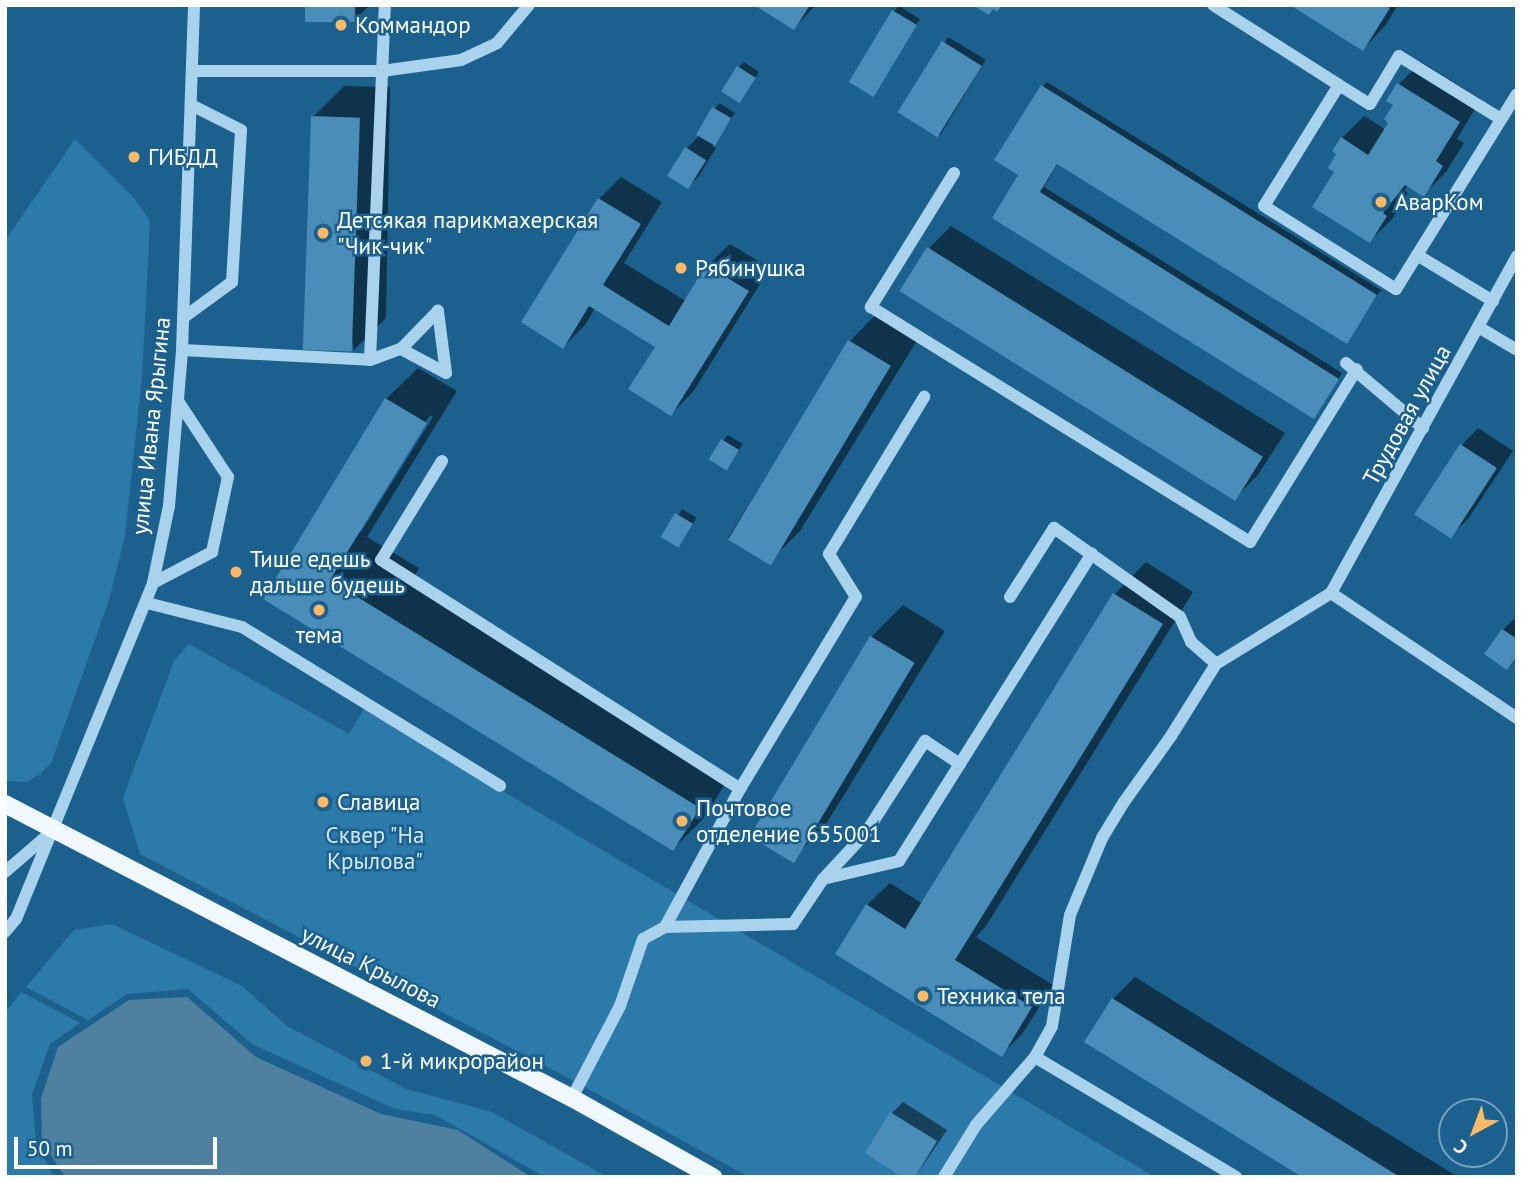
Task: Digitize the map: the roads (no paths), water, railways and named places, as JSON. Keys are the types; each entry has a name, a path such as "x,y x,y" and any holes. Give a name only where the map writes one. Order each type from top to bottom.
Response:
{"main road":[{"name":"улица Крылова","path":"5,804 52,831 572,1098 713,1177"}],"street":[{"name":"улица Ивана Ярыгина","path":"5,932 16,919 147,603 169,506 182,350 194,5"},
{"path":"370,360 385,5"},
{"path":"192,71 382,71 461,60 497,43 529,5"},
{"path":"1213,5 1370,104 1399,56 1501,119"},
{"path":"1339,85 1264,206 1396,289 1517,94"},
{"path":"183,318 232,282 241,130 191,105"},
{"path":"954,173 871,307 1250,542 1352,366 1423,428"},
{"path":"1417,255 1493,301"},
{"name":"Трудовая улица","path":"1331,593 1480,328 1517,256"},
{"path":"182,350 370,360 401,349 438,311 446,373 401,349"},
{"path":"1480,328 1517,350"},
{"path":"665,927 740,789 856,597 829,554 924,397"},
{"path":"153,583 212,552 228,477 178,401"},
{"path":"442,461 381,560 740,789"},
{"path":"1010,597 1054,528 1180,617 1191,642 1216,664"},
{"path":"822,879 899,861 1092,553"},
{"path":"944,1177 976,1125 1035,1057 1052,1026 1070,915 1102,838 1216,664 1331,593 1517,718"},
{"path":"147,603 242,626 500,786"},
{"path":"572,1098 620,1006 643,939 665,927 793,924 822,879 865,834 925,741 960,764"},
{"path":"5,872 52,831"},
{"path":"1035,1057 1236,1177"}],"place":[{"name":"Коммандор","path":"341,25"},
{"name":"ГИБДД","path":"134,157"},
{"name":"АварКом","path":"1381,202"},
{"name":"Детсякая парикмахерская \"Чик-чик\"","path":"323,233"},
{"name":"Рябинушка","path":"681,268"},
{"name":"Тише едешь дальше будешь","path":"236,572"},
{"name":"тема","path":"319,610"},
{"name":"Славица","path":"323,802"},
{"name":"Почтовое отделение 655001","path":"682,821"},
{"name":"Техника тела","path":"923,996"},
{"name":"1-й микрорайон","path":"366,1061"}],"park label":[{"name":"Сквер \"На Крылова\"","path":"375,848"}]}
